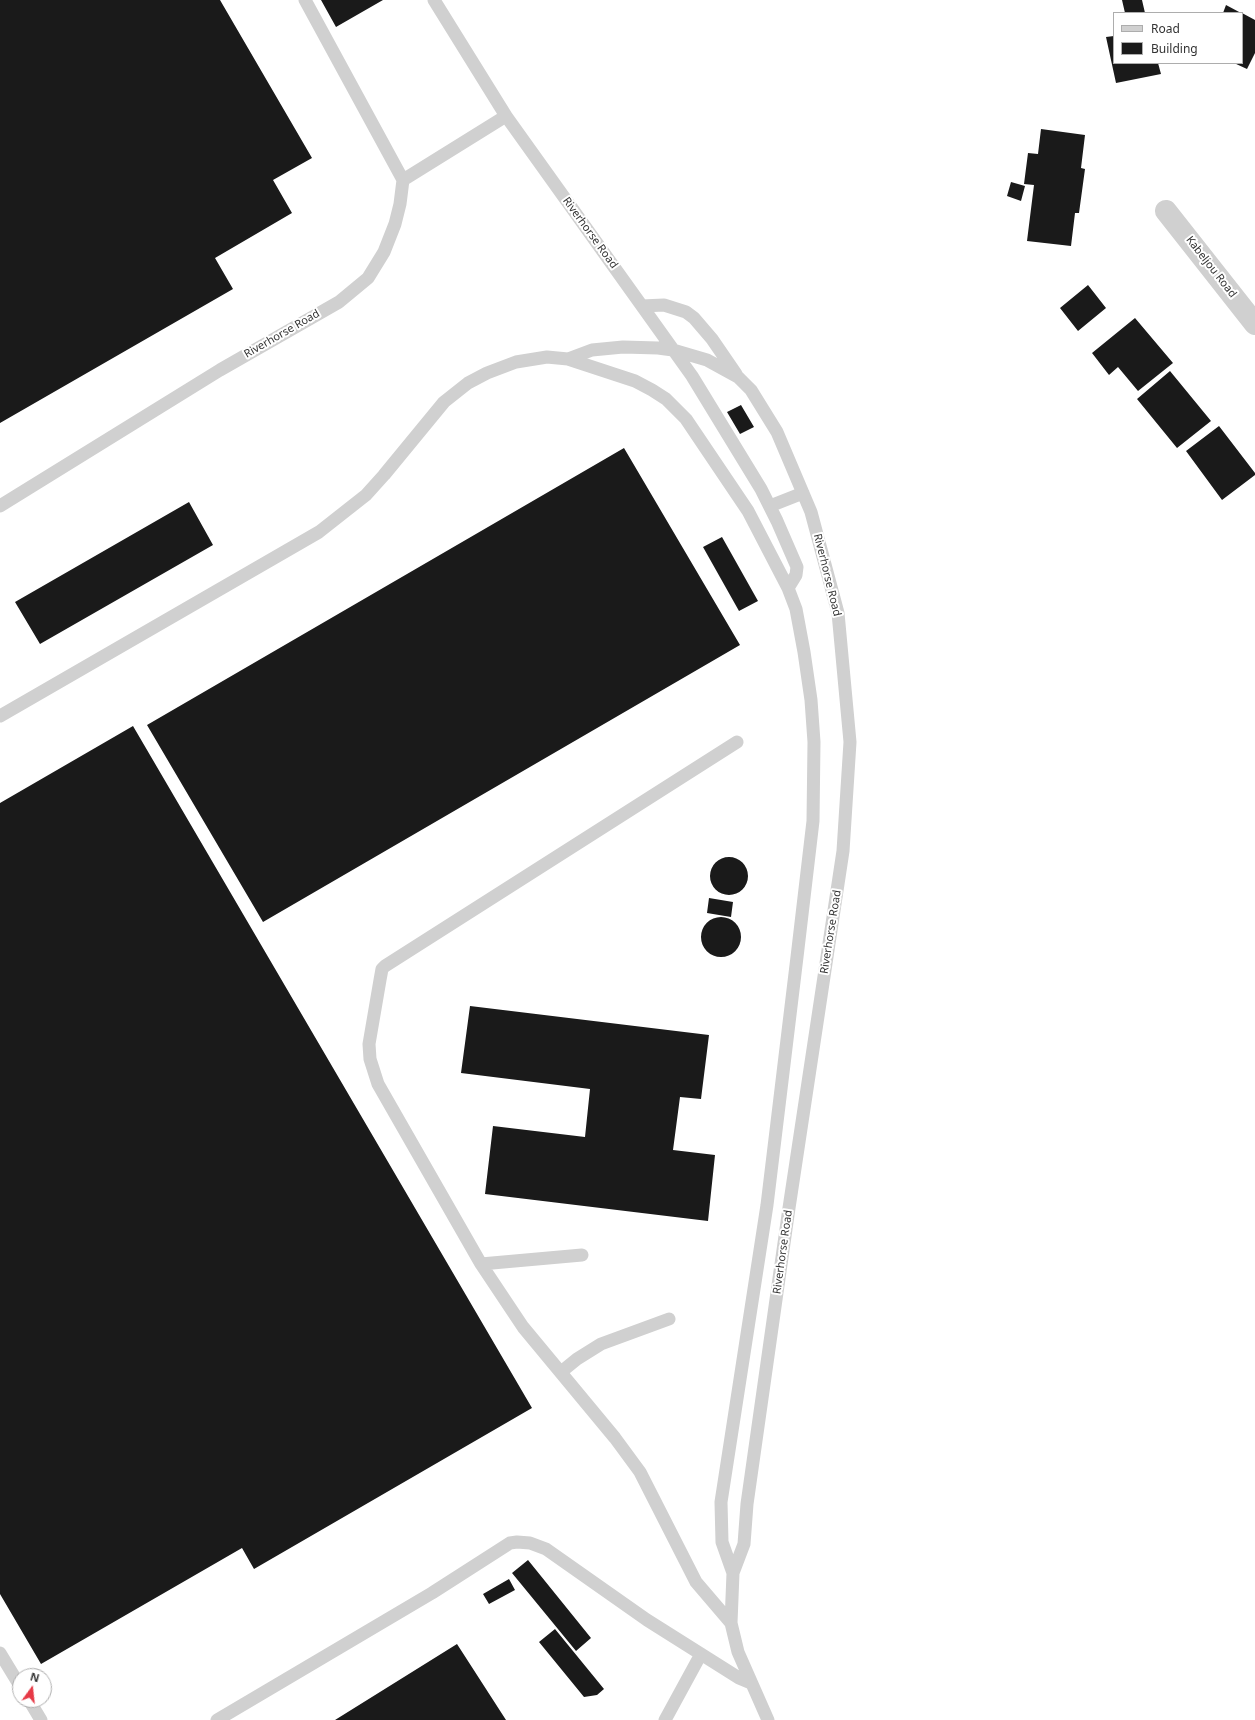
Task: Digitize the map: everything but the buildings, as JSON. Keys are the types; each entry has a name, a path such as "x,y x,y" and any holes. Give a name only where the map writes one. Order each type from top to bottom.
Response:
{"street":[{"name":"Kabeljou Road","path":"1166,211 1255,324"}],"lane":[{"path":"305,0 404,180 506,116"},
{"name":"Riverhorse Road","path":"434,0 506,116 692,376 761,489 797,567 796,575 788,588"},
{"name":"Riverhorse Road","path":"0,506 220,370 339,302 368,278 387,245 400,204 404,180"},
{"path":"642,306 664,305 675,307 690,315 712,339 738,377"},
{"name":"Riverhorse Road","path":"568,359 592,350 623,347 673,350 707,360 738,377 751,390 776,432 804,493 811,512 838,613 850,742 843,851 789,1208 748,1496 744,1544 733,1573 731,1624 738,1652 768,1720"},
{"path":"0,716 319,532 366,495 444,402 468,383 487,373 516,362 547,357 568,359"},
{"name":"Riverhorse Road","path":"568,359 635,381 666,399 686,419 748,511 788,588 796,609 811,700 814,742 813,821 767,1205 721,1502 722,1542 733,1573"},
{"path":"770,506 804,493"},
{"path":"731,1624 696,1582 640,1472 615,1438 523,1327 481,1264 378,1084 373,1072 369,1044 382,969 737,742"},
{"path":"481,1264 582,1255"},
{"path":"561,1372 601,1344 669,1319"},
{"path":"217,1720 432,1593 510,1543 517,1542 530,1543 546,1549 647,1620 739,1678 751,1683"},
{"path":"0,1653 12,1673"},
{"path":"665,1720 701,1654"},
{"path":"34,1708 41,1720"}]}
